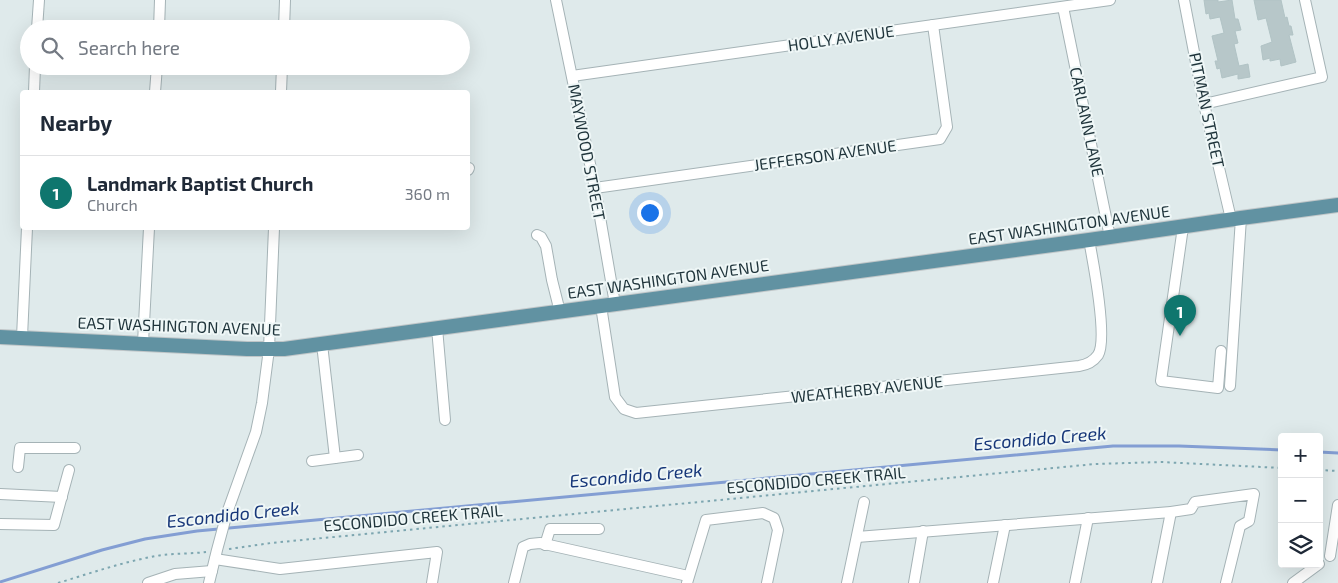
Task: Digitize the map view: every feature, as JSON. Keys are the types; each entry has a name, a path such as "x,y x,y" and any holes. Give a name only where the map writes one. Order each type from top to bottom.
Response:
{"main road":[{"name":"EAST WASHINGTON AVENUE","path":"0,337 247,349 284,349 1338,206"}],"street":[{"path":"38,20 39,0"},
{"path":"159,20 160,0"},
{"path":"285,20 286,0"},
{"name":"MAYWOOD STREET","path":"556,0 595,188 615,304"},
{"name":"HOLLY AVENUE","path":"572,76 1110,0"},
{"name":"PITMAN STREET","path":"1184,0 1204,104 1236,219 1230,386"},
{"path":"1204,104 1322,77 1305,0"},
{"name":"CARLANN LANE","path":"1063,7 1110,237"},
{"name":"JEFFERSON AVENUE","path":"595,188 940,138 947,127 934,25"},
{"path":"34,90 35,75"},
{"path":"156,90 157,75"},
{"path":"281,90 282,75"},
{"path":"1183,227 1162,381 1218,388 1221,351"},
{"path":"22,338 27,230"},
{"path":"143,344 149,230"},
{"path":"209,583 227,514 256,432 262,403 269,349 274,230"},
{"path":"537,235 546,246 560,312"},
{"name":"WEATHERBY AVENUE","path":"601,306 615,397 624,409 636,413 1079,366 1088,364 1098,355 1102,345 1099,296 1089,240"},
{"path":"437,328 445,420"},
{"path":"322,344 335,458"},
{"path":"18,467 20,448 75,448"},
{"path":"312,460 358,455"},
{"path":"0,524 54,525 69,470"},
{"path":"0,494 62,497"},
{"path":"857,537 1171,512 1191,509 1196,502 1254,494 1248,521 1240,526 1226,583"},
{"path":"847,583 864,502"},
{"path":"1323,561 1334,553 1338,505"},
{"path":"1157,583 1171,512"},
{"path":"514,583 523,547 540,543 688,579 706,520 763,513 774,518 778,530 767,583"},
{"path":"1075,583 1088,518"},
{"path":"993,583 1005,525"},
{"path":"545,545 550,529 599,529"},
{"path":"914,583 923,531"},
{"path":"217,551 240,563 280,569 437,552 432,583"},
{"path":"1293,583 1314,568"},
{"path":"148,583 176,574 212,571"}],"path":[{"name":"ESCONDIDO CREEK TRAIL","path":"58,583 156,556 217,551 271,542 1095,464 1160,462 1278,468"},
{"path":"1323,470 1338,471"}],"building":[{"path":"1204,0 1218,0 1218,2 1232,0 1235,19 1238,19 1241,30 1235,31 1238,43 1234,44 1239,66 1248,64 1250,77 1238,79 1238,74 1222,78 1220,68 1217,69 1215,61 1218,61 1212,36 1224,33 1220,17 1210,19 1209,13 1206,14"},
{"path":"1254,0 1281,0 1285,18 1287,17 1289,26 1291,26 1293,35 1289,35 1296,62 1281,66 1280,59 1270,61 1270,58 1263,60 1261,46 1272,42 1266,18 1258,20"}],"waterway":[{"name":"Escondido Creek","path":"0,582 102,550 145,539 197,531 1113,446 1179,446 1278,450"},
{"name":"Escondido Creek","path":"1323,452 1338,453"}],"place":[{"name":"Landmark Baptist Church","path":"1180,336"}]}
